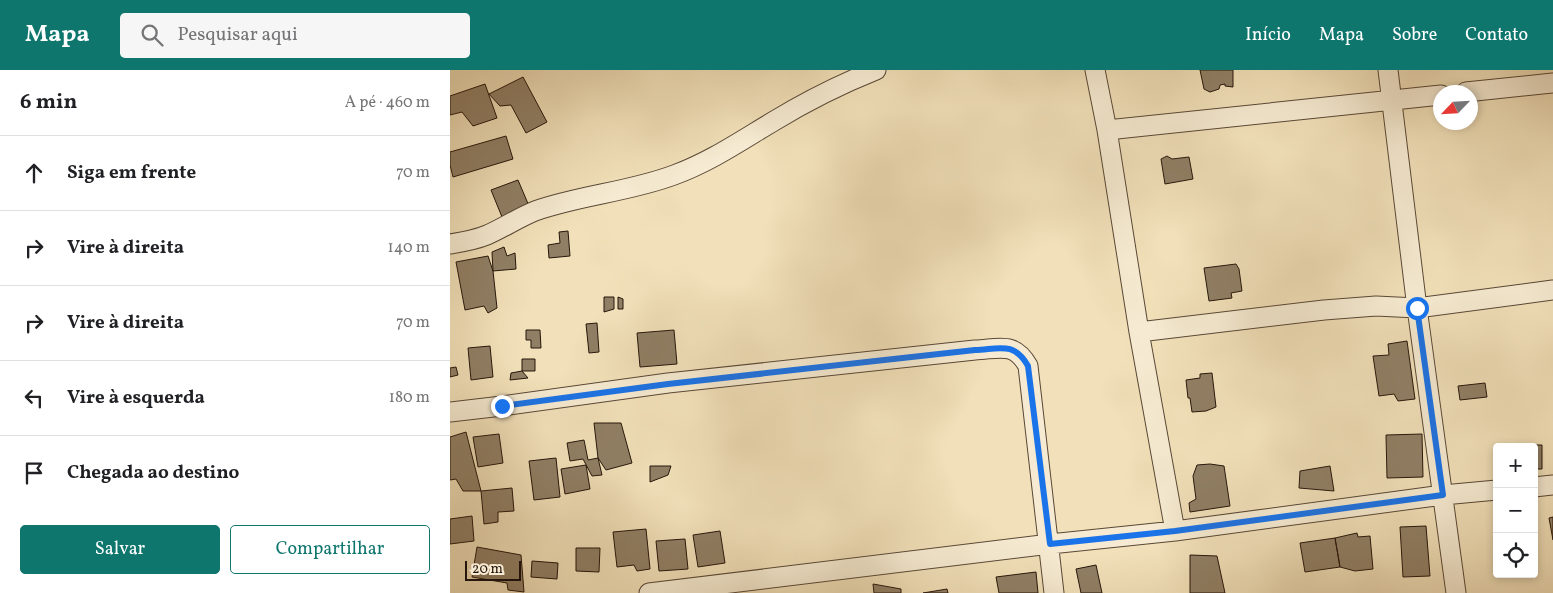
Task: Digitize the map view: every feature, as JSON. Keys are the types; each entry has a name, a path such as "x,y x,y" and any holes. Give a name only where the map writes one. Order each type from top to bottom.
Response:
{"street":[{"path":"450,244 487,235 534,212 580,199 633,188 675,175 724,152 839,85 876,70"},
{"path":"1095,70 1107,130 1138,332 1175,531"},
{"path":"1388,70 1417,308 1456,593"},
{"path":"1478,91 1553,83"},
{"path":"1107,130 1433,96"},
{"path":"1138,332 1324,310 1376,306 1417,308 1553,290"},
{"path":"450,412 668,384 965,351 1011,348 1020,354 1028,366 1050,544 1054,593"},
{"path":"1538,487 1553,485"},
{"path":"649,593 1050,544 1175,531 1443,495 1493,490"}],"building":[{"path":"1200,70 1233,70 1233,87 1225,86 1225,84 1220,85 1219,89 1210,92 1204,89"},
{"path":"523,77 547,122 526,133 511,105 500,106 489,94"},
{"path":"485,84 497,118 473,126 462,112 450,115 450,96"},
{"path":"506,136 513,159 453,177 450,165 450,152"},
{"path":"1167,156 1172,159 1189,157 1193,179 1165,184 1161,159"},
{"path":"518,180 529,206 502,217 491,190"},
{"path":"568,231 570,256 549,258 548,245 560,243 559,232"},
{"path":"504,247 507,256 515,253 516,269 493,271 492,252"},
{"path":"488,256 493,271 497,308 488,313 484,306 465,310 456,262"},
{"path":"1236,264 1239,269 1242,291 1231,293 1232,298 1209,301 1204,268"},
{"path":"604,297 614,297 614,309 604,312"},
{"path":"618,297 623,299 623,309 618,309"},
{"path":"597,323 599,352 589,353 586,324"},
{"path":"526,330 540,330 541,348 531,348 531,340 526,340"},
{"path":"674,330 677,364 640,367 637,333"},
{"path":"1407,341 1415,399 1398,401 1394,394 1379,396 1373,356 1389,355 1388,344"},
{"path":"490,346 493,377 471,380 468,348"},
{"path":"522,359 535,359 535,371 522,371"},
{"path":"456,367 458,375 450,377 450,368"},
{"path":"522,371 528,378 510,380 511,373"},
{"path":"1212,373 1216,407 1206,411 1192,412 1186,380 1200,378 1200,374"},
{"path":"1485,383 1487,397 1460,400 1458,386"},
{"path":"594,423 621,423 632,463 606,470 598,458"},
{"path":"466,432 481,491 463,491 456,479 450,480 450,437"},
{"path":"499,434 503,463 478,467 473,437"},
{"path":"1422,434 1423,477 1387,478 1386,435"},
{"path":"584,440 588,460 598,458 602,475 592,476 583,459 570,461 567,443"},
{"path":"1538,445 1542,445 1542,469 1538,469"},
{"path":"556,458 560,497 534,500 529,461"},
{"path":"586,465 590,489 565,494 561,469"},
{"path":"1197,465 1224,466 1230,506 1190,512 1189,503 1196,499 1193,476"},
{"path":"650,466 671,466 668,475 650,482"},
{"path":"1330,466 1334,491 1299,488 1300,471"},
{"path":"512,488 514,511 498,512 498,522 484,524 481,491"},
{"path":"472,516 474,541 450,544 450,519"},
{"path":"1553,517 1553,540 1549,518"},
{"path":"1426,526 1430,576 1403,577 1400,527"},
{"path":"646,529 650,569 637,571 634,565 617,567 613,532"},
{"path":"720,531 725,563 698,567 693,535"},
{"path":"1357,533 1358,537 1370,536 1373,569 1355,571 1340,567 1335,538"},
{"path":"1335,538 1340,567 1305,572 1300,543"},
{"path":"685,539 688,569 659,571 656,541"},
{"path":"477,547 521,555 524,592 508,590 507,583 472,577"},
{"path":"576,548 600,548 599,572 576,571"},
{"path":"1190,555 1217,556 1225,593 1190,593"},
{"path":"532,561 558,563 557,579 531,577"},
{"path":"1096,565 1102,593 1081,593 1076,569"},
{"path":"1036,572 1038,593 999,593 996,577"},
{"path":"873,584 901,589 901,593 874,593"},
{"path":"947,589 948,593 923,593"}],"route":[{"path":"502,406 668,384 975,350 1011,348 1020,354 1028,366 1050,544 1175,531 1443,495 1417,308"}]}
